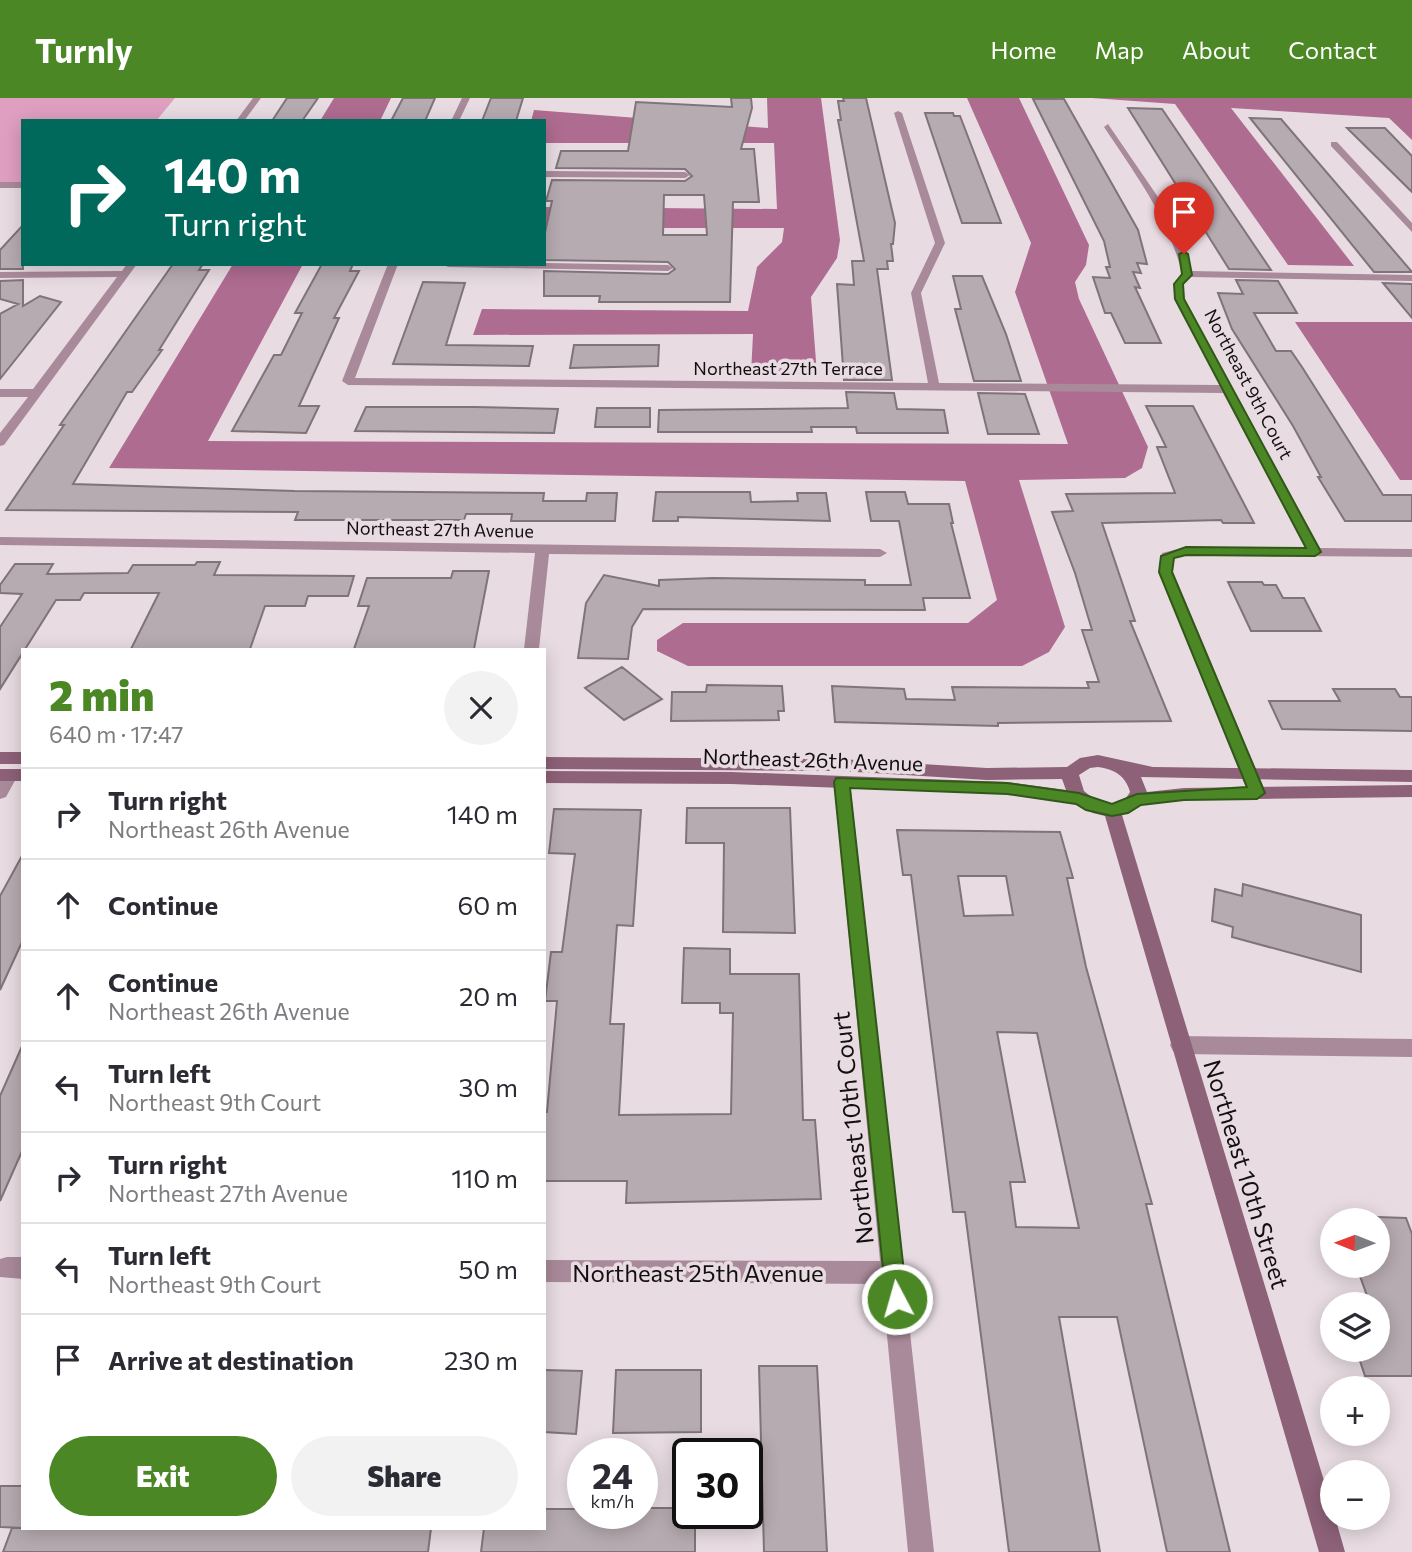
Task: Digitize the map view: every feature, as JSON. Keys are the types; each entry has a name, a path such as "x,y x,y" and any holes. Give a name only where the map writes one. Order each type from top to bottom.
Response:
{"street":[{"path":"241,119 257,98"},
{"path":"456,119 466,98"},
{"path":"898,113 940,243 916,293 934,385"},
{"name":"Northeast 9th Court","path":"1108,127 1168,220 1184,254 1187,275 1179,284 1180,299 1315,552"},
{"path":"1334,144 1412,229"},
{"path":"546,174 685,175"},
{"path":"0,185 21,185"},
{"name":"Northeast 27th Terrace","path":"392,266 348,381 1227,388"},
{"path":"546,266 668,268"},
{"path":"0,275 129,269"},
{"path":"0,442 129,269"},
{"path":"1187,275 1412,278"},
{"path":"0,393 38,393"},
{"name":"Northeast 27th Avenue","path":"0,541 880,553"},
{"path":"531,648 542,550"},
{"path":"1257,793 1166,572 1167,556 1186,551 1412,553"},
{"path":"0,758 21,756"},
{"path":"841,774 1070,773 1086,762 1111,762 1123,768 1153,773 1412,776"},
{"name":"Northeast 26th Avenue","path":"546,763 841,774 1007,788 1079,799"},
{"path":"1123,768 1138,784 1137,799"},
{"path":"1070,773 1071,789 1079,799 1092,806 1112,810 1123,809 1137,799 1184,794 1412,791"},
{"name":"Northeast 26th Avenue","path":"546,777 841,774"},
{"name":"Northeast 10th Court","path":"841,774 921,1552"},
{"path":"0,793 11,775"},
{"name":"Northeast 10th Street","path":"1112,810 1332,1552"},
{"path":"1181,1045 1412,1048"},
{"name":"Northeast 25th Avenue","path":"546,1271 894,1273"}],"shaded area":[{"path":"0,98 175,98 158,119 21,119 21,183 0,182"},
{"path":"334,98 391,98 381,119 321,119"},
{"path":"767,98 821,98 840,240 837,258 811,297 817,374 751,374 753,334 473,335 482,309 748,311 757,267 782,242 784,228 546,228 546,207 777,209 774,143 546,143 546,119 532,119 534,110 768,128"},
{"path":"967,98 1019,98 1089,245 1086,265 1075,282 1079,299 1148,447 1142,468 1125,478 1019,480 1065,627 1049,652 1022,666 688,666 657,651 657,640 683,623 968,623 997,600 965,481 109,468 232,266 302,266 208,441 1068,444 1015,292 1031,243"},
{"path":"1092,98 1412,98 1412,140 1389,118 1231,108 1354,266 1288,265 1175,104"},
{"path":"1295,322 1412,322 1412,480 1400,480"}],"building":[{"path":"287,98 318,98 303,119 273,119"},
{"path":"403,98 435,98 426,119 392,119"},
{"path":"491,98 523,98 517,119 483,119"},
{"path":"731,98 751,98 752,108 741,149 754,149 759,202 733,202 730,302 599,302 600,296 544,296 544,271 668,274 675,269 668,262 546,260 546,228 552,201 546,201 552,180 685,181 692,176 685,169 556,168 561,151 628,151 636,102 732,107","holes":["664,195 704,195 707,235 663,235"]},
{"path":"843,98 866,98 895,223 891,244 893,261 887,261 888,269 877,269 892,380 844,380 837,284 854,285 852,261 864,261 838,120 841,120 838,101 844,101"},
{"path":"1033,99 1064,99 1138,230 1147,264 1137,263 1141,273 1133,272 1140,288 1135,287 1161,343 1125,343 1111,313 1105,313 1093,277 1110,278 1106,267 1110,267 1104,241"},
{"path":"1128,108 1162,109 1271,270 1229,269"},
{"path":"925,113 953,113 954,116 960,116 1001,223 962,223"},
{"path":"1250,118 1281,119 1412,272 1374,272"},
{"path":"1347,128 1385,128 1412,156 1412,192"},
{"path":"21,227 23,269 0,269 0,250"},
{"path":"172,266 202,266 199,270 209,270 159,350 162,350 132,392 127,392 73,484 295,491 544,493 543,501 586,501 587,493 617,493 615,521 511,521 512,514 466,514 464,520 295,520 298,512 6,510 64,425 60,425"},
{"path":"321,266 352,266 350,271 359,271 334,318 339,318 299,406 319,406 306,433 232,431 274,355 281,355 302,313 295,313"},
{"path":"953,276 982,276 1006,334 1021,381 974,381 955,309 961,309"},
{"path":"23,280 23,306 40,296 61,302 0,379 0,314 18,304 0,299 0,281"},
{"path":"1236,280 1278,281 1297,313 1254,313 1276,351 1291,351 1383,495 1412,495 1412,521 1345,521 1318,477 1321,477 1293,426 1232,329 1218,293 1243,294"},
{"path":"423,282 465,283 446,345 533,346 529,366 393,364"},
{"path":"1383,283 1412,284 1412,318"},
{"path":"574,345 659,345 658,366 570,368"},
{"path":"846,392 894,393 897,409 944,410 948,433 857,433 856,427 811,427 812,432 658,432 659,410 848,408"},
{"path":"978,393 1025,394 1039,434 988,434"},
{"path":"1146,406 1193,406 1254,523 1223,523 1221,520 1102,523 1135,621 1130,621 1171,721 998,723 998,726 835,722 832,686 904,689 906,699 955,700 952,687 1089,688 1087,682 1099,682 1082,630 1092,630 1075,573 1052,512 1073,511 1066,494 1175,493 1157,447 1166,447"},
{"path":"366,407 558,409 554,433 355,431"},
{"path":"597,408 650,408 650,427 595,427"},
{"path":"656,492 750,492 751,502 798,501 797,493 826,493 830,521 678,517 678,521 653,521"},
{"path":"866,492 905,492 908,504 949,504 951,523 970,598 923,598 925,610 643,609 632,627 628,659 578,658 586,603 604,575 659,586 659,580 713,578 865,580 865,585 911,585 899,521 871,521"},
{"path":"197,562 220,562 214,575 354,576 348,596 308,596 305,606 265,606 250,648 132,648 159,593 84,593 80,600 56,600 26,648 21,648 21,656 0,689 0,627 22,594 0,593 0,585 15,564 53,564 47,574 128,573 133,565 195,565"},
{"path":"453,571 489,571 474,648 354,648 369,606 358,606 367,578 451,578"},
{"path":"1228,582 1262,582 1264,585 1276,585 1283,598 1304,598 1321,631 1251,631"},
{"path":"622,667 662,699 624,720 585,688"},
{"path":"707,685 782,686 784,711 778,711 779,720 671,721 672,692 706,692"},
{"path":"1333,689 1395,689 1400,697 1412,697 1412,731 1282,729 1269,701 1340,701"},
{"path":"687,808 790,808 795,933 723,932 724,843 686,843"},
{"path":"554,809 641,810 633,926 617,925 610,1024 624,1024 619,1115 731,1114 733,1013 720,1013 720,1003 682,1003 684,948 730,949 730,974 799,974 803,1120 815,1120 821,1199 626,1203 627,1181 546,1181 546,1112 557,1001 546,1001 546,993 551,952 562,952 575,854 549,853"},
{"path":"897,830 1060,832 1073,878 1067,878 1086,967 1152,1204 1146,1204 1230,1552 1167,1552 1117,1317 1059,1317 1100,1552 1009,1552 965,1212 953,1212 911,875 903,875","holes":["958,876 1006,876 1013,915 964,916","997,1032 1037,1033 1079,1228 1016,1227 1010,1182 1025,1182"]},
{"path":"21,858 21,944 0,990 0,896"},
{"path":"1243,884 1361,915 1361,972 1232,937 1233,927 1212,921 1215,889 1242,896"},
{"path":"21,1049 21,1154 0,1201 0,1096"},
{"path":"1390,1217 1406,1218 1412,1234 1412,1376 1365,1376 1360,1362 1390,1362 1390,1292 1366,1292 1361,1278 1390,1278"},
{"path":"759,1366 817,1366 827,1552 764,1552"},
{"path":"546,1370 582,1371 576,1434 546,1432"},
{"path":"616,1370 701,1370 701,1432 613,1433"},
{"path":"0,1486 21,1486 21,1528 0,1527"},
{"path":"658,1508 672,1508 672,1529 695,1529 695,1552 481,1552 484,1530 546,1530 546,1509 567,1509 567,1529 658,1529"},
{"path":"12,1528 431,1530 428,1552 3,1552"}],"route":[{"path":"897,1299 842,782 1007,788 1079,799 1092,806 1112,810 1123,809 1137,799 1184,794 1257,793 1166,572 1167,556 1186,551 1315,552 1180,299 1179,284 1187,275 1184,254"}]}
